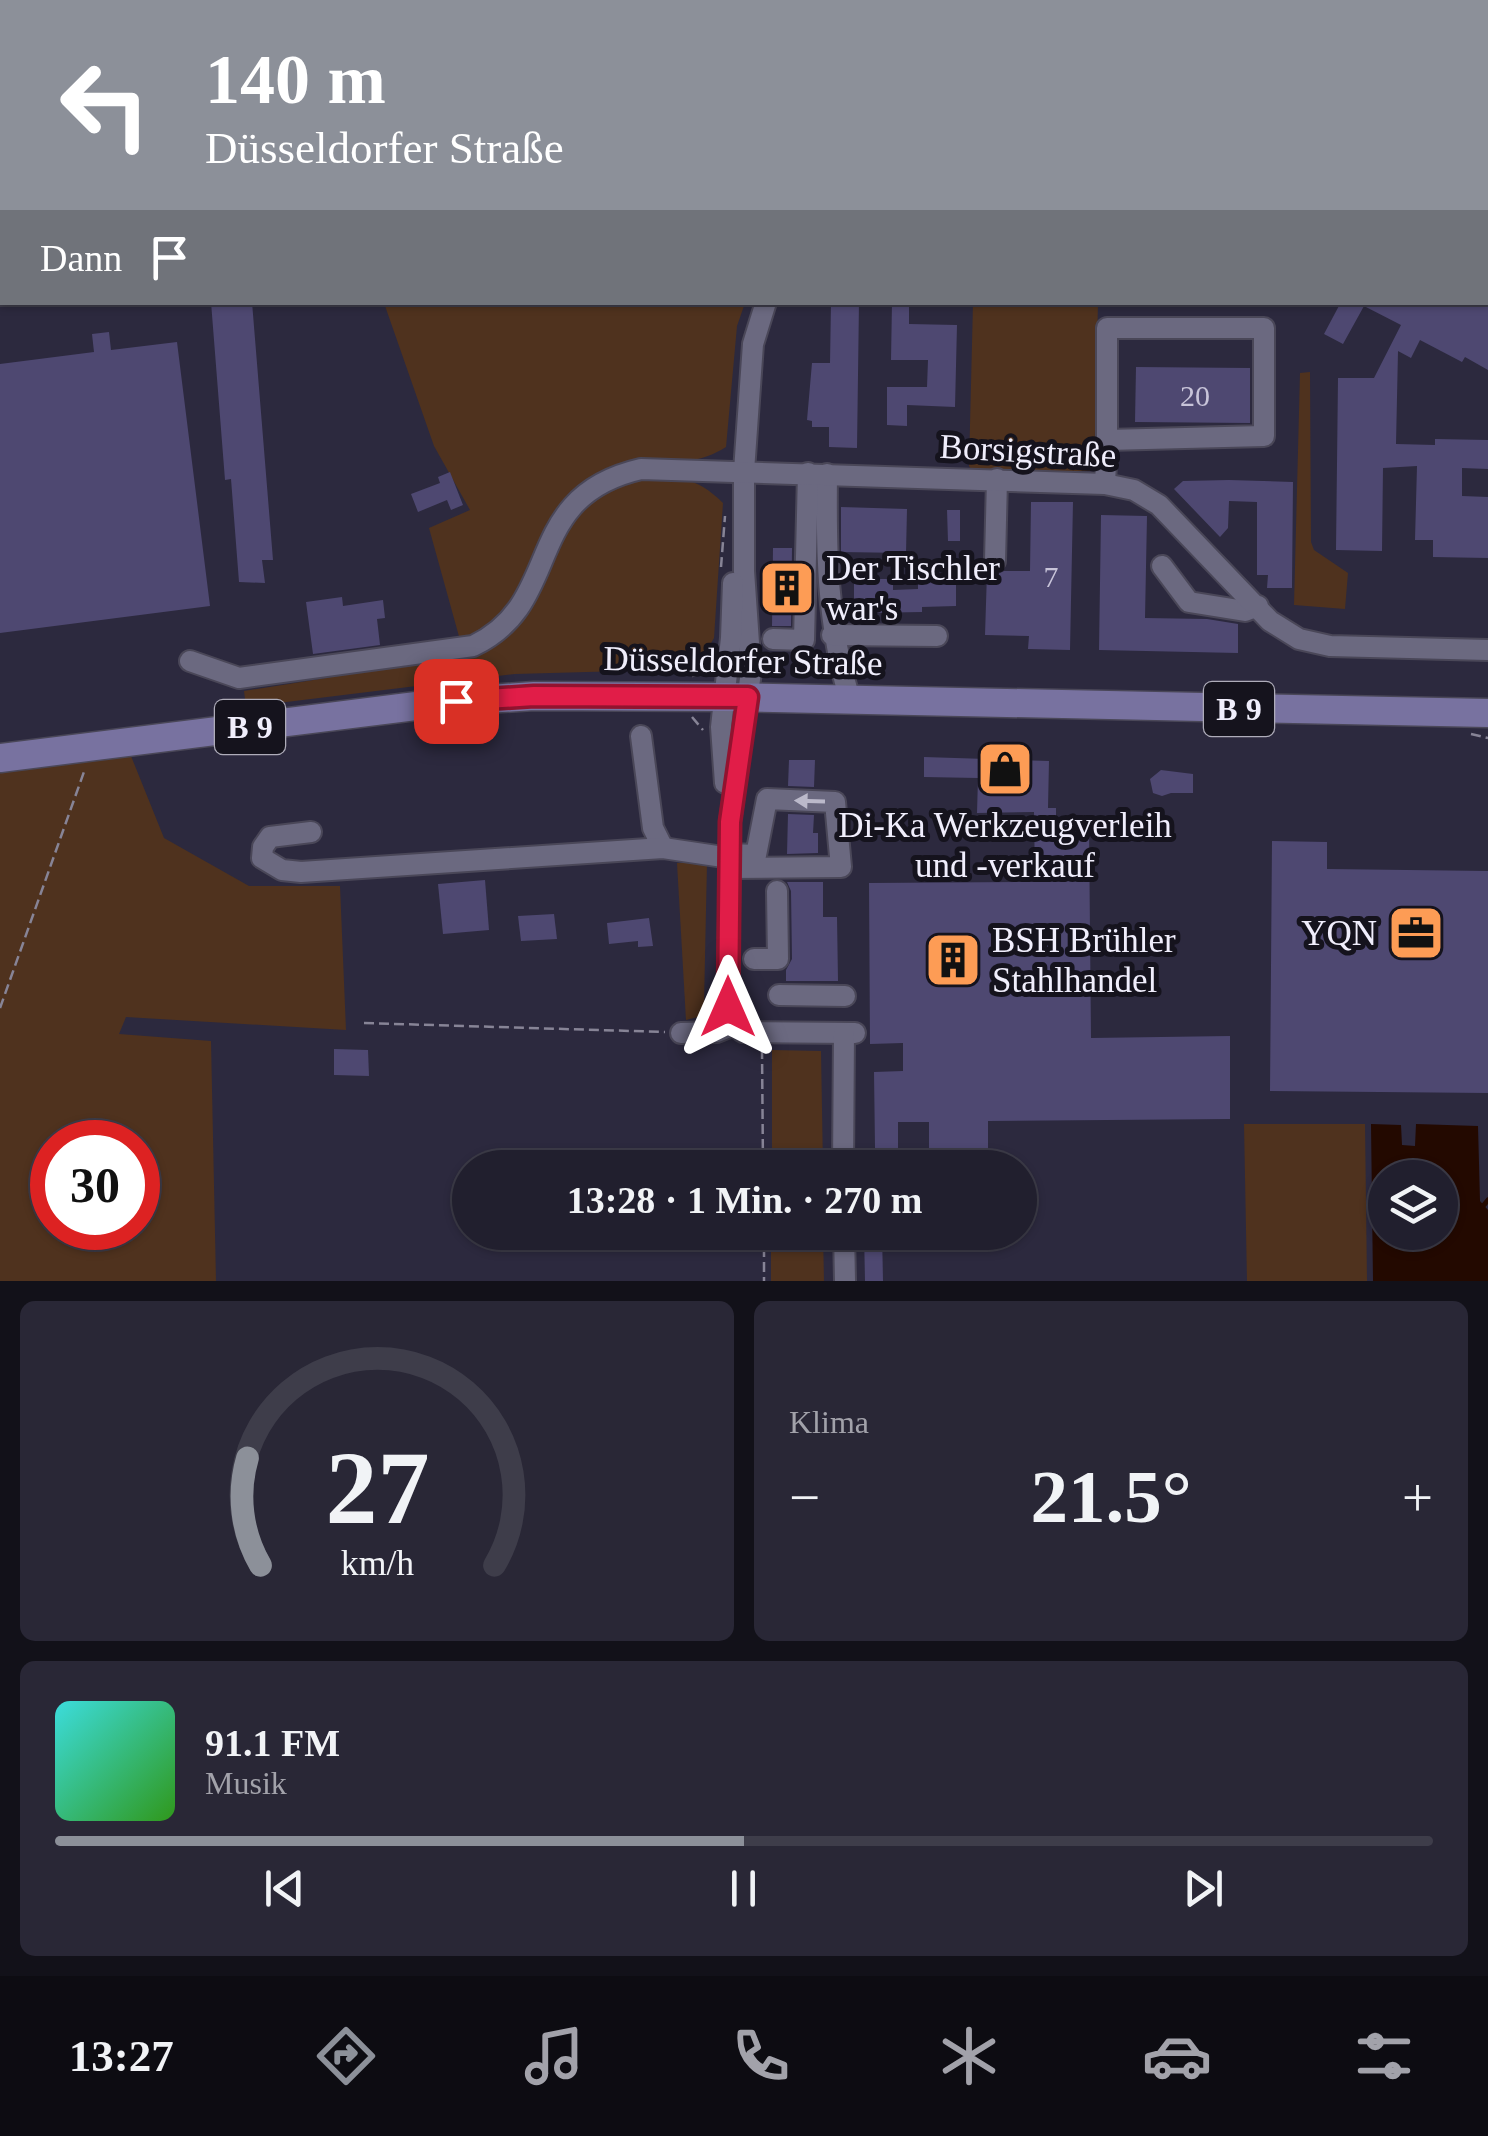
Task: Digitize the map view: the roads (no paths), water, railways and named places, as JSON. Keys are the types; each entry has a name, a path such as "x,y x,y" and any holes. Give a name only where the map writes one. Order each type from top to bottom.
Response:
{"main road":[{"name":"Düsseldorfer Straße","path":"0,758 456,701 733,688 850,700 1488,713"}],"street":[{"path":"733,688 751,672 743,554 744,471 752,359 765,305"},
{"path":"1105,484 1107,328 1264,328 1264,436 1107,440"},
{"name":"Borsigstraße","path":"190,662 240,678 473,646 503,628 521,607 562,517 575,500 622,473 641,469 997,479 1105,484 1134,490 1159,505 1284,630 1312,643 1488,650"},
{"path":"744,471 735,539 733,688 721,727 730,822 728,1007 734,1025 743,1032 850,1033 844,1150"},
{"path":"818,474 832,635 850,700"},
{"path":"774,640 804,640 818,474"},
{"path":"995,561 997,479"},
{"path":"1162,566 1189,602 1245,611 1258,606"},
{"path":"832,635 937,636"},
{"path":"641,736 653,828 663,848"},
{"path":"310,832 270,837 262,847 262,858 282,870 301,872 663,848 730,860 841,867 835,802 766,799 756,855 730,860"},
{"path":"754,959 778,959 778,891"},
{"path":"779,995 845,996"},
{"path":"682,1033 717,1032 734,1025"},
{"path":"844,1250 845,1281"}],"waterway":[{"path":"1483,1206 1488,1200"}],"place":[{"name":"Der Tischler war's","path":"787,588"},
{"name":"Di-Ka Werkzeugverleih und -verkauf","path":"1005,769"},
{"name":"YQN","path":"1416,933"},
{"name":"BSH Brühler Stahlhandel","path":"953,960"}]}
